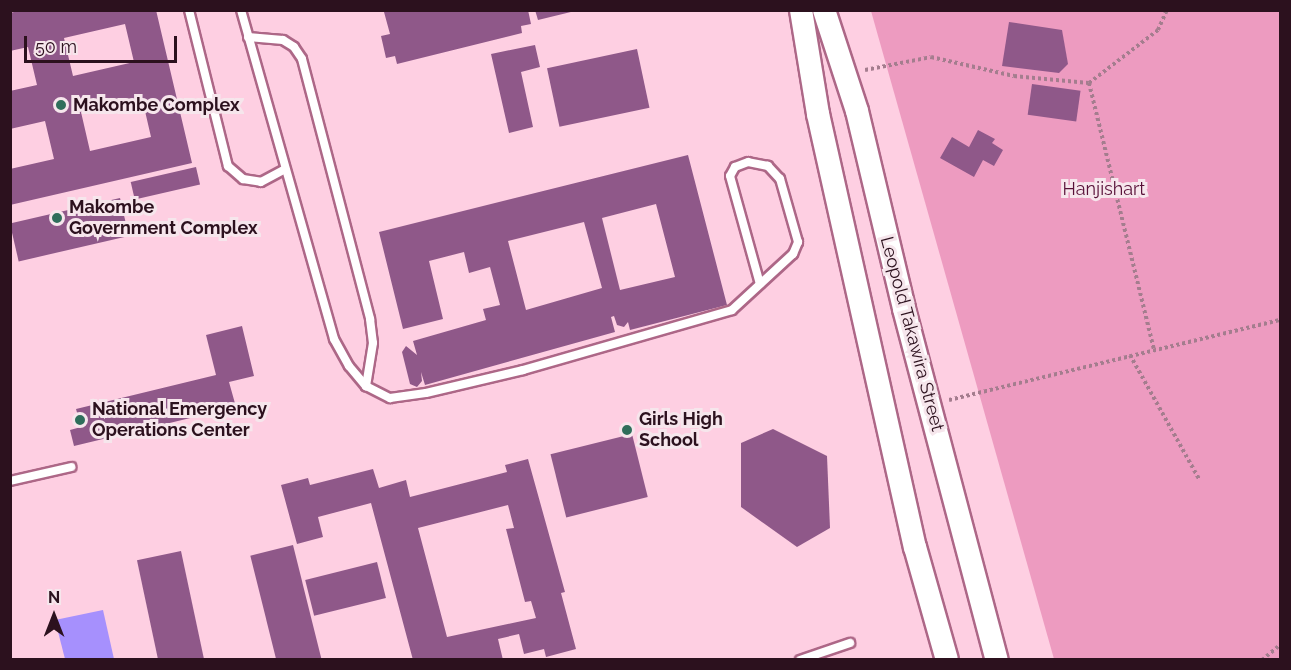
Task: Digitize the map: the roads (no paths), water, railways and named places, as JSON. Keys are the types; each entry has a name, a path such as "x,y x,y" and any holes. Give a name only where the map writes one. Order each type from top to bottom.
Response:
{"main road":[{"path":"801,10 818,114 915,547 947,660"},
{"name":"Leopold Takawira Street","path":"824,10 843,75 857,111 997,660"}],"lane":[{"path":"189,10 228,166 243,179 261,182 285,169"},
{"path":"241,10 334,339 349,366 366,386 390,398 426,393 523,370 732,310 793,254 798,242 780,179 768,166 748,162 735,167 730,176 760,284"},
{"path":"248,37 283,40 294,46 302,59 370,318 373,343 366,386"},
{"path":"10,481 71,467"},
{"path":"800,660 850,643"}],"place":[{"name":"Makombe Complex","path":"61,105"},
{"name":"Makombe Government Complex","path":"57,218"},
{"name":"National Emergency Operations Center","path":"80,420"},
{"name":"Girls High School","path":"627,430"}],"park label":[{"name":"Hanjishart","path":"1104,189"}]}
